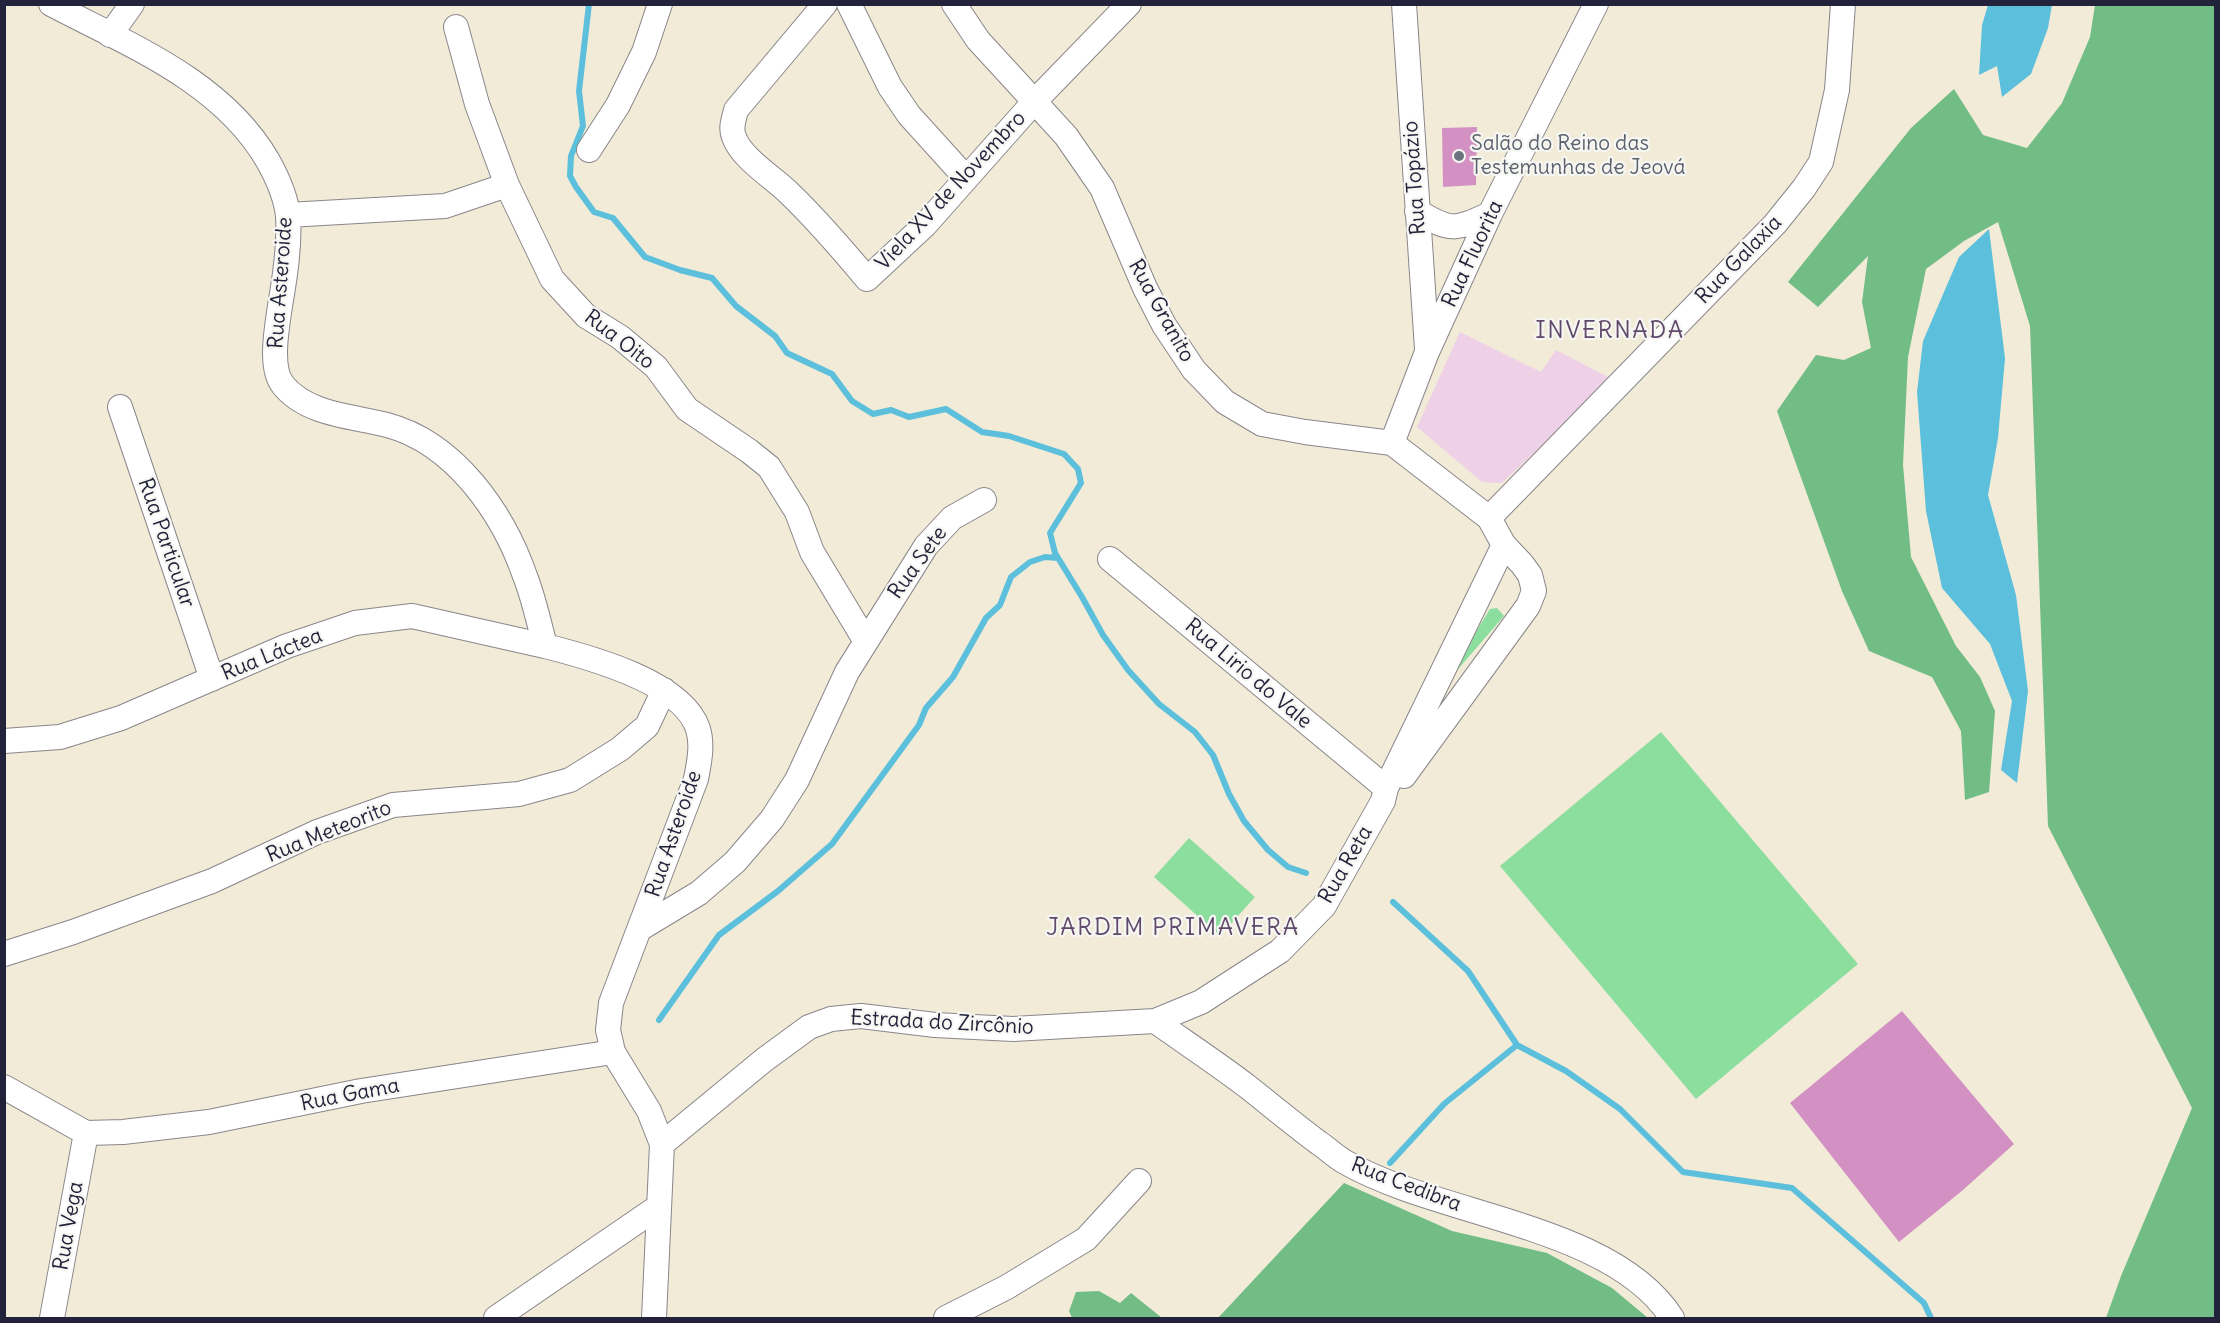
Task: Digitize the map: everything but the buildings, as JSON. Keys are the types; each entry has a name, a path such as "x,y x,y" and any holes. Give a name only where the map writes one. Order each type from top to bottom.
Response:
{"street":[{"name":"Rua Asteroide","path":"51,4 184,76 217,100 258,144 278,179 288,215 285,273 277,329 275,364 282,384 299,399 314,407 389,425 415,435 442,453 476,487 508,537 526,576 545,646 583,655 638,676 664,690 686,709 697,727 701,743 696,779 611,1003 608,1030 613,1052 649,1111 662,1144 654,1318"},
{"path":"110,35 132,4"},
{"path":"589,150 618,105 644,52 660,4"},
{"name":"Viela XV de Novembro","path":"825,4 736,110 732,124 734,138 744,153 830,234 867,279 925,225 1034,102 1129,4"},
{"path":"849,4 890,87 909,115 966,178"},
{"name":"Rua Granito","path":"954,4 978,40 1066,136 1102,188 1164,326 1194,370 1226,402 1262,424 1392,443"},
{"name":"Rua Topázio","path":"1404,4 1427,352"},
{"name":"Rua Fluorita","path":"1392,443 1427,352 1490,214 1596,4"},
{"name":"Rua Galaxia","path":"1489,518 1775,224 1804,188 1821,162 1830,125 1837,90 1843,4"},
{"name":"Rua Oito","path":"456,27 477,104 507,185 552,279 586,316 620,337 656,367 687,410 769,467 797,512 812,552 865,640"},
{"path":"288,215 445,206 507,185"},
{"path":"1417,212 1437,224 1451,227 1462,226 1490,214"},
{"name":"Rua Particular","path":"120,407 212,679"},
{"path":"1392,443 1489,518"},
{"name":"Rua Sete","path":"641,927 699,892 735,862 772,819 797,780 847,672 865,640 926,546 952,518 984,500"},
{"name":"Rua Reta","path":"1384,795 1392,792 1528,606 1534,591 1530,575 1504,545 1489,518"},
{"name":"Rua Reta","path":"1155,1022 1201,1002 1280,951 1324,906 1384,795 1504,545"},
{"name":"Rua Lirio do Vale","path":"1110,559 1384,795"},
{"name":"Rua Láctea","path":"4,741 60,737 84,731 121,718 287,646 355,623 412,616 545,646"},
{"name":"Rua Meteorito","path":"4,954 73,932 212,881 317,832 393,805 519,794 570,780 620,749 647,726 664,690"},
{"name":"Estrada do Zircônio","path":"662,1144 764,1060 809,1028 831,1019 861,1016 935,1025 1013,1029 1155,1022"},
{"name":"Rua Cedibra","path":"1155,1022 1242,1082 1345,1162 1411,1192 1506,1221 1587,1250 1644,1287 1672,1318"},
{"name":"Rua Gama","path":"86,1133 123,1132 209,1122 361,1091 613,1052"},
{"path":"4,1088 86,1133"},
{"name":"Rua Vega","path":"52,1318 86,1133"},
{"path":"946,1318 1007,1287 1086,1239 1139,1181"},
{"path":"496,1318 658,1207"}],"shaded area":[{"path":"1460,332 1541,372 1556,350 1612,379 1502,483 1482,482 1417,427"}],"green space":[{"path":"2095,5 2215,5 2215,1318 2106,1318 2121,1276 2192,1108 2048,826 2030,326 1998,222 1964,241 1926,269 1908,357 1903,465 1911,557 1956,646 1980,677 1995,711 1989,792 1965,800 1961,731 1932,677 1869,651 1842,591 1777,411 1816,355 1844,360 1871,348 1862,302 1868,256 1818,307 1788,282 1911,128 1954,89 1983,135 2027,148 2062,103 2090,37"},
{"path":"1497,608 1504,616 1440,690 1490,609"},
{"path":"1661,732 1858,964 1696,1099 1500,866"},
{"path":"1189,838 1255,897 1220,936 1154,877"},
{"path":"1344,1183 1452,1231 1547,1253 1612,1288 1648,1318 1218,1318"},
{"path":"1099,1291 1120,1303 1131,1293 1162,1318 1072,1318 1069,1311 1076,1292"}],"water":[{"path":"1988,5 2052,5 2048,28 2031,74 2002,97 1997,66 1979,75 1982,25"},
{"path":"1989,229 2005,358 1998,438 1988,495 2016,595 2028,691 2017,783 2001,770 2012,701 1990,644 1942,588 1926,511 1917,392 1923,341 1959,257"}],"waterway":[{"path":"589,4 579,91 583,126 571,156 570,176 594,212 613,218 645,257 680,270 712,278 736,306 775,336 787,353 832,374 852,401 873,414 891,410 909,417 946,409 982,432 1009,436 1064,454 1078,469 1081,483 1050,533 1055,553 1103,635 1128,670 1159,704 1195,732 1213,755 1229,794 1244,821 1268,850 1288,867 1306,873"},
{"path":"659,1020 719,935 778,891 832,844 919,725 926,708 953,677 986,618 1000,605 1011,577 1030,562 1045,557 1058,558"},
{"path":"1393,902 1468,971 1517,1045 1566,1071 1620,1109 1683,1172 1792,1188 1924,1303 1931,1318"},
{"path":"1390,1163 1444,1104 1517,1045"}],"place":[{"name":"Salão do Reino das Testemunhas de Jeová","path":"1459,156"}],"district":[{"name":"INVERNADA","path":"1610,331"},
{"name":"JARDIM PRIMAVERA","path":"1173,928"}]}
